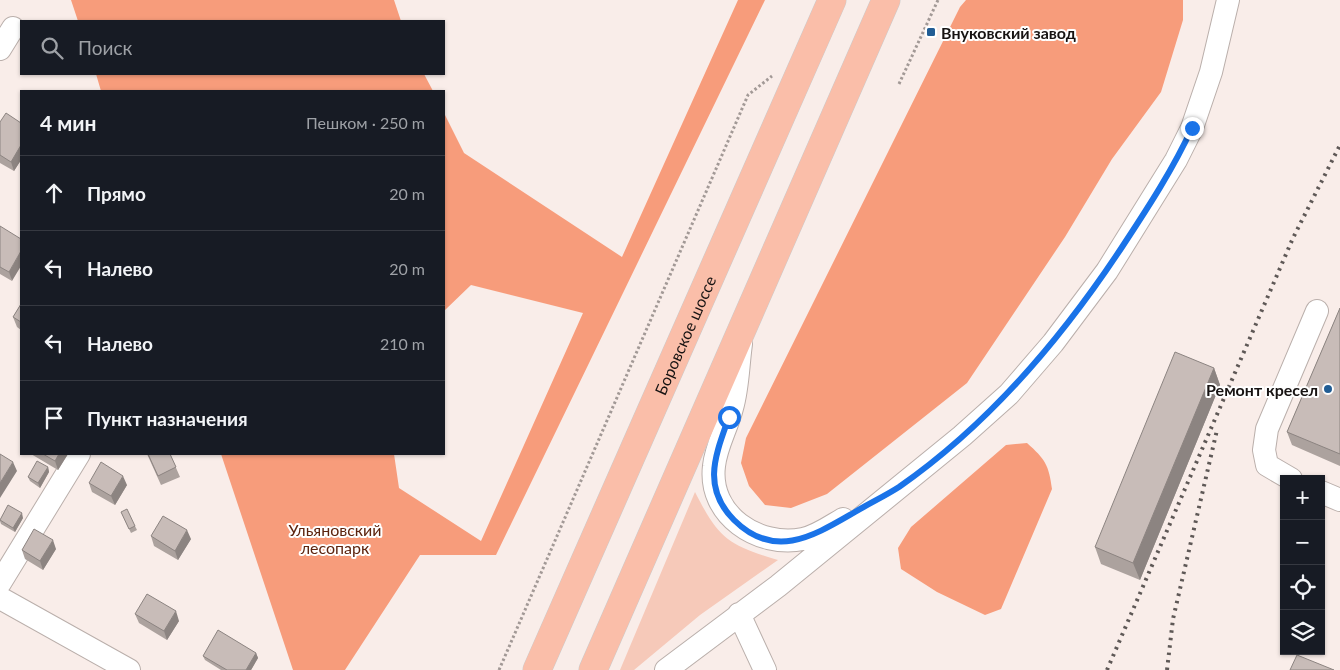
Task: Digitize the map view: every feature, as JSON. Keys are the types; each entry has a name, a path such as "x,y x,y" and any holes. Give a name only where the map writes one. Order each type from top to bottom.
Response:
{"main road":[{"name":"Боровское шоссе","path":"537,670 832,0"},
{"path":"593,670 886,0"}],"street":[{"path":"666,670 962,436 1009,394 1053,343 1112,264 1155,196 1188,136 1211,72 1228,0"},
{"path":"0,49 12,28"},
{"path":"1284,475 1267,465 1264,450 1267,429 1317,311"},
{"path":"742,328 732,409 713,467 716,490 725,509 733,519 751,534 765,538 784,541 805,539 898,487"},
{"path":"0,583 78,455"},
{"path":"1325,494 1340,500"},
{"path":"0,598 129,670"},
{"path":"739,614 764,670"}],"path":[{"path":"899,84 938,0"},
{"path":"499,670 748,95 773,75"}],"shaded area":[{"path":"695,492 711,520 727,538 747,550 778,560 700,615 634,670 620,670"}],"green space":[{"path":"71,0 394,0 401,20 78,20"},
{"name":"Ульяновский лесопарк","path":"738,0 765,0 496,555 420,555 345,670 293,670 221,455 394,455 399,488 481,541 583,313 471,285 445,310 445,115 464,153 622,257"},
{"path":"966,0 1183,0 1183,20 1161,92 1112,159 1065,237 967,383 827,494 791,508 765,505 749,486 741,463 746,438 960,7"},
{"path":"96,75 425,75 432,90 101,90"},
{"path":"1027,443 1048,468 1052,489 1001,609 985,615 937,592 901,569 898,548 911,527 1006,445"}],"building":[{"path":"6,113 20,122 20,147 11,162 0,155 0,122"},
{"path":"0,226 20,238 20,253 9,272 0,267"},
{"path":"20,306 20,321 13,317"},
{"name":"Ремонт кресел","path":"1340,308 1340,454 1287,432"},
{"path":"1175,352 1214,368 1133,563 1095,547"},
{"path":"0,454 13,462 0,483"},
{"path":"45,455 58,455 55,461"},
{"path":"148,455 170,455 176,467 158,476"},
{"path":"37,461 48,467 38,483 28,477"},
{"path":"101,462 123,476 111,496 89,483"},
{"path":"8,505 22,513 13,528 0,520"},
{"path":"127,509 135,526 129,529 121,512"},
{"path":"163,516 187,530 175,551 151,536"},
{"path":"34,529 53,540 40,561 22,550"},
{"path":"147,594 176,611 164,631 135,614"},
{"path":"218,630 256,653 246,670 227,670 203,656"},
{"path":"1297,655 1334,670 1290,670"}],"railway":[{"path":"1107,670 1293,238 1340,145"},
{"path":"1167,670 1173,619 1217,430"}],"place":[{"name":"Внуковский завод","path":"931,32"},
{"name":"Ремонт кресел","path":"1328,389"}],"route":[{"path":"729,417 716,454 713,476 718,496 728,514 751,534 773,540 805,539 898,487 962,436 1009,394 1053,343 1082,306 1131,234 1176,160 1192,128"}]}
